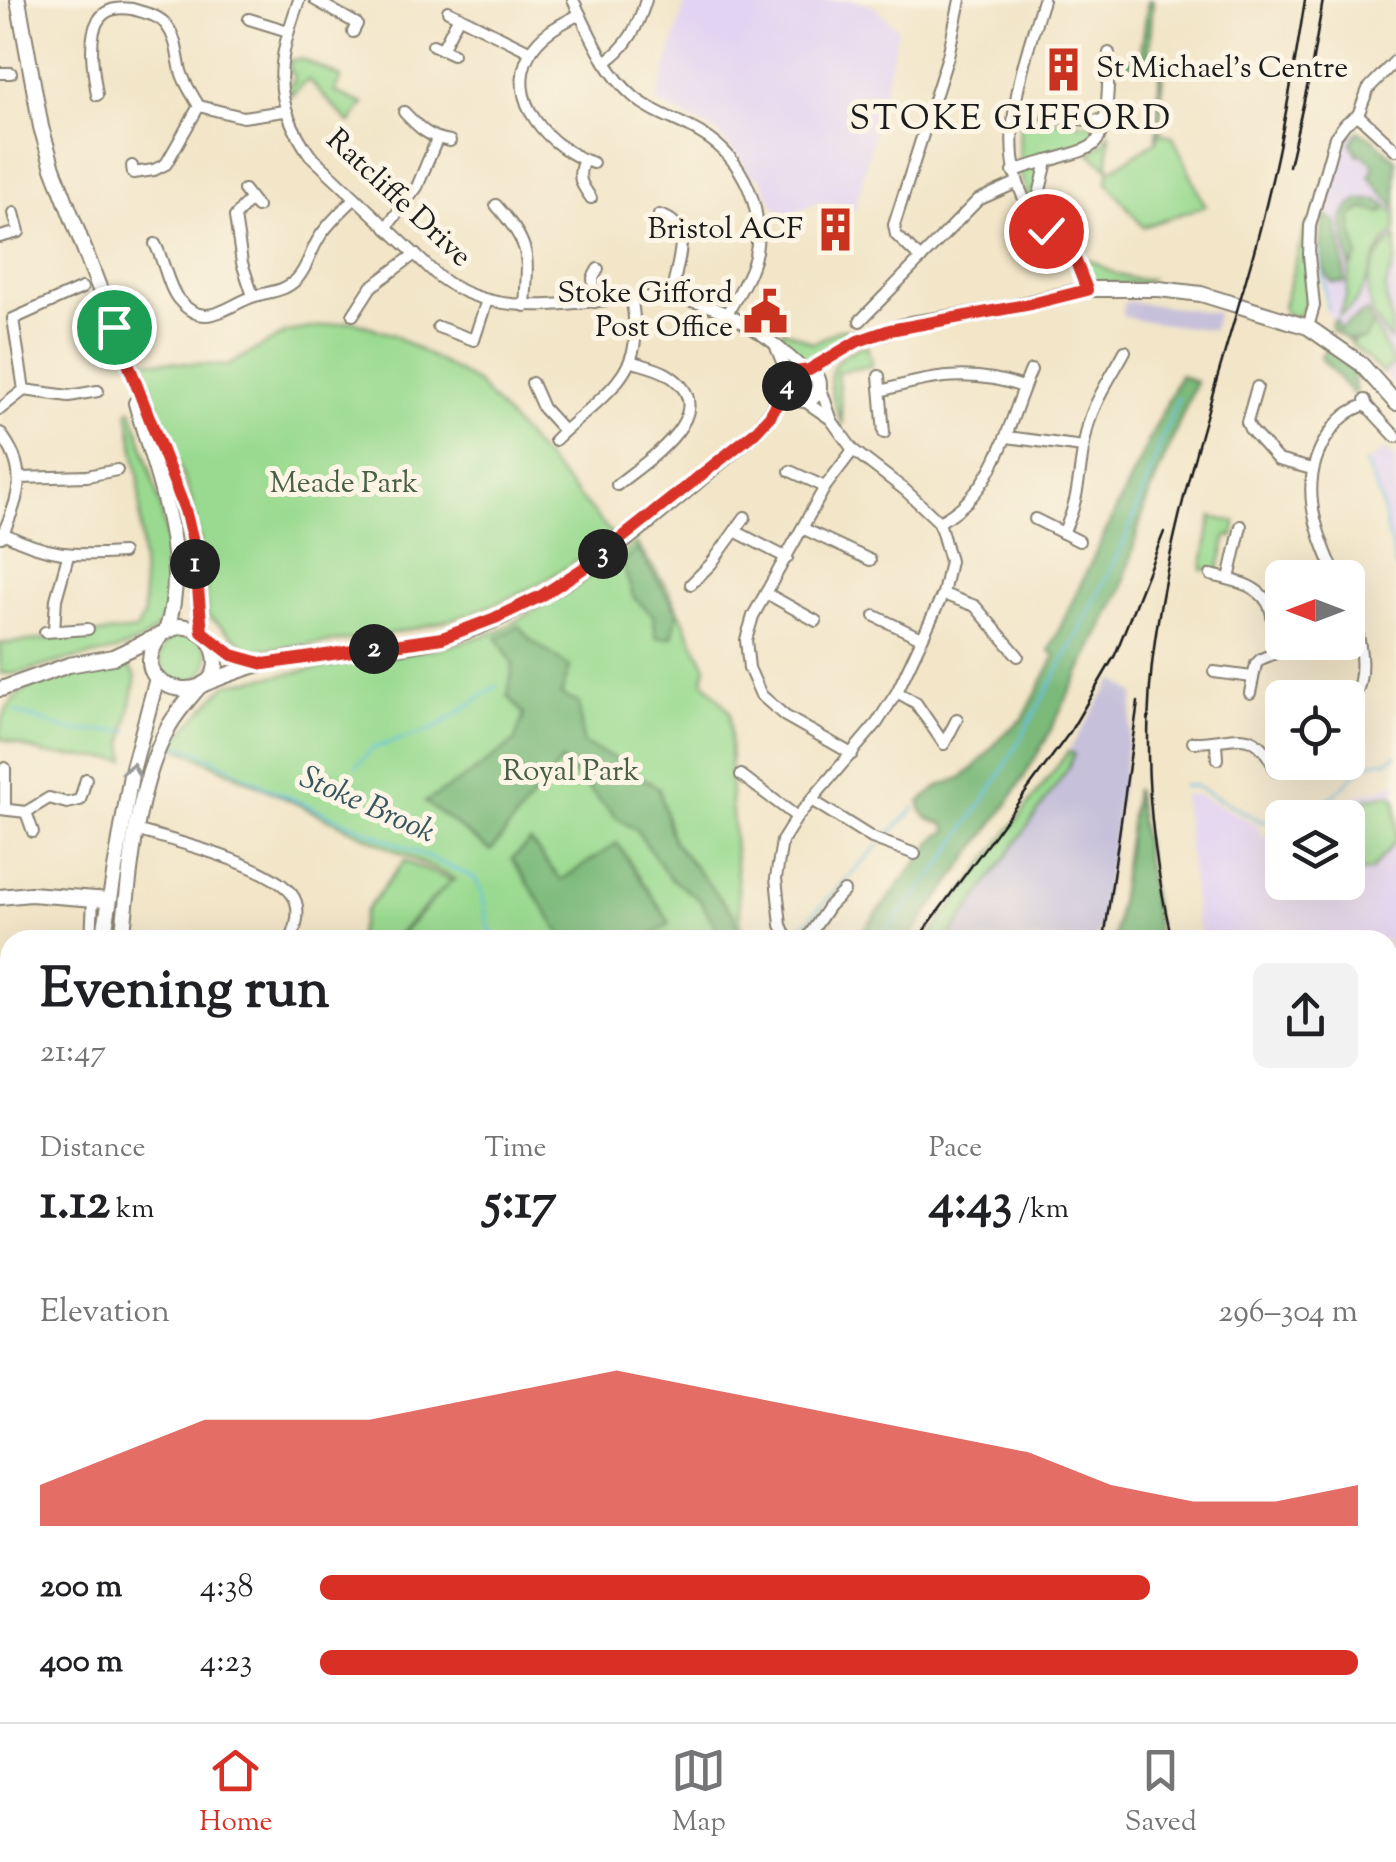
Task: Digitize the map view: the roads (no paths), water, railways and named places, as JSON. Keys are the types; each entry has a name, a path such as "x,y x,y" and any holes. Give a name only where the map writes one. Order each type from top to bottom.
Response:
{"street":[{"path":"18,0 41,127 53,168 185,510 194,545 204,634 216,658 214,670 170,723 101,900 94,930"},
{"path":"99,90 92,40 94,23 102,12 123,6 162,21 174,39 184,81 199,106 243,117 284,111 281,79 288,30 300,0"},
{"path":"314,0 357,24 353,32"},
{"path":"573,0 604,62 632,95 647,107 704,134 742,173 756,214 755,258 726,315"},
{"path":"604,62 619,53 638,25 646,0"},
{"path":"921,259 896,234 894,225 948,56 960,0"},
{"path":"1042,0 1018,90 1015,177 1034,216 1075,259 1087,290"},
{"path":"92,3 102,12"},
{"path":"443,50 454,13 530,52"},
{"path":"580,14 552,28 530,52 523,91 530,114 556,144 588,162 578,172 591,198"},
{"path":"254,17 288,30"},
{"path":"1013,153 1034,162 1046,162 1096,143 1104,121 1109,53"},
{"path":"1308,327 1314,306 1310,226 1335,137 1346,122 1358,115 1368,89 1396,60"},
{"path":"132,166 133,173 166,164 199,106"},
{"name":"Ratcliffe Drive","path":"284,111 310,155 450,285 487,300 525,306 672,298 702,304 788,353 812,375"},
{"path":"404,112 421,130 436,139 450,141"},
{"path":"1358,115 1396,150"},
{"path":"1046,117 1104,121"},
{"path":"386,228 417,188 436,139"},
{"path":"860,321 978,200 1034,162"},
{"path":"1034,216 1046,162"},
{"path":"250,198 234,218 253,296"},
{"path":"162,248 172,291 181,304 194,313 215,315 294,282 318,240 355,198"},
{"path":"503,207 525,241 528,254 525,306"},
{"path":"0,236 19,232 14,213"},
{"path":"666,214 681,232 682,247 672,276 672,298"},
{"path":"354,307 371,287 415,254"},
{"path":"592,274 595,302"},
{"path":"0,318 13,319 82,288"},
{"path":"812,375 838,352 858,341 910,324 1001,310 1087,290 1159,289 1201,294 1308,327 1354,358 1396,403"},
{"path":"555,440 620,380 635,341 632,299"},
{"path":"438,327 472,346 487,300"},
{"path":"13,319 24,390"},
{"path":"114,327 166,510 175,557 176,604 151,657 156,677 152,703 138,741 128,828 123,930"},
{"path":"776,346 790,393 832,421"},
{"path":"1063,533 1076,502 1083,446 1092,413 1123,365 1125,351"},
{"path":"617,484 633,464 678,432 689,408 684,388 666,373 630,361"},
{"path":"939,522 956,513 976,491 1007,437 1031,370"},
{"path":"770,416 795,372 812,375"},
{"path":"880,391 951,374 1024,387"},
{"path":"113,657 136,662 169,688 183,691 264,664 442,638 495,618 541,596 584,568 712,468 770,416 815,395 812,375"},
{"path":"782,930 777,860 782,841 797,816 877,723 897,692 943,594 950,561 939,522 853,450 832,421 812,375"},
{"path":"879,376 884,433"},
{"path":"1257,388 1256,410 1247,422 1250,429 1274,464 1312,469"},
{"path":"0,409 24,390 69,396 98,391"},
{"path":"531,390 564,430"},
{"path":"1330,560 1314,521 1310,497 1312,469 1325,439 1339,421 1366,402 1396,436"},
{"path":"0,433 14,455 20,478 1,535 34,549 68,556 122,553"},
{"path":"1007,437 1083,446"},
{"path":"852,754 772,706 740,655 748,628 766,594 825,488 853,450"},
{"path":"20,478 87,476 117,470"},
{"path":"797,470 825,488"},
{"path":"690,584 706,560 745,518"},
{"path":"1035,519 1079,540"},
{"path":"804,529 870,560"},
{"path":"735,531 787,558"},
{"path":"1228,579 1242,532"},
{"path":"68,556 50,631 88,630"},
{"path":"1210,575 1247,584 1265,600"},
{"path":"766,594 794,617 816,622"},
{"path":"943,594 974,606 1015,651 1022,640"},
{"path":"875,616 921,638"},
{"path":"0,703 0,688 70,665 113,657 179,626 204,634 234,656 264,664"},
{"path":"1250,693 1252,677 1265,657"},
{"path":"1222,669 1252,677"},
{"path":"897,692 916,704 944,744 956,752"},
{"path":"944,744 957,719"},
{"path":"1193,742 1216,742 1239,735 1249,737 1265,749"},
{"path":"1216,742 1217,760"},
{"path":"6,768 2,808 26,812 50,798 85,803 86,779"},
{"path":"741,775 797,816"},
{"path":"813,801 915,854"},
{"path":"26,812 33,832"},
{"path":"128,828 206,850 285,884 296,901 295,930"},
{"path":"0,897 30,894 119,898 128,870"},
{"path":"813,930 844,891"},
{"path":"101,900 103,930"}],"waterway":[{"path":"1320,248 1327,309"},
{"path":"887,930 940,867 1002,772 1079,633 1127,535 1178,398"},
{"path":"1365,462 1381,502 1396,568"},
{"path":"356,766 373,748 434,729 497,686"},
{"name":"Stoke Brook","path":"15,712 72,731 129,731"},
{"name":"Stoke Brook","path":"179,747 196,750 272,790 473,877 482,892 490,930"},
{"path":"1182,786 1195,786 1263,822 1323,802 1370,763 1388,761 1396,755"},
{"path":"884,839 915,808"},
{"path":"799,930 879,845"}],"railway":[{"path":"1170,930 1153,828 1148,753 1155,640 1186,490 1271,184 1305,0"},
{"path":"1289,166 1323,0"},
{"path":"924,930 1070,732 1115,655 1164,532"},
{"path":"1105,930 1138,702"}],"place":[{"name":"St Michael's Centre","path":"1063,69"},
{"name":"Bristol ACF","path":"836,230"},
{"name":"Stoke Gifford Post Office","path":"766,311"}],"district":[{"name":"STOKE GIFFORD","path":"1011,120"}],"park label":[{"name":"Meade Park","path":"344,484"},
{"name":"Royal Park","path":"571,772"}]}
